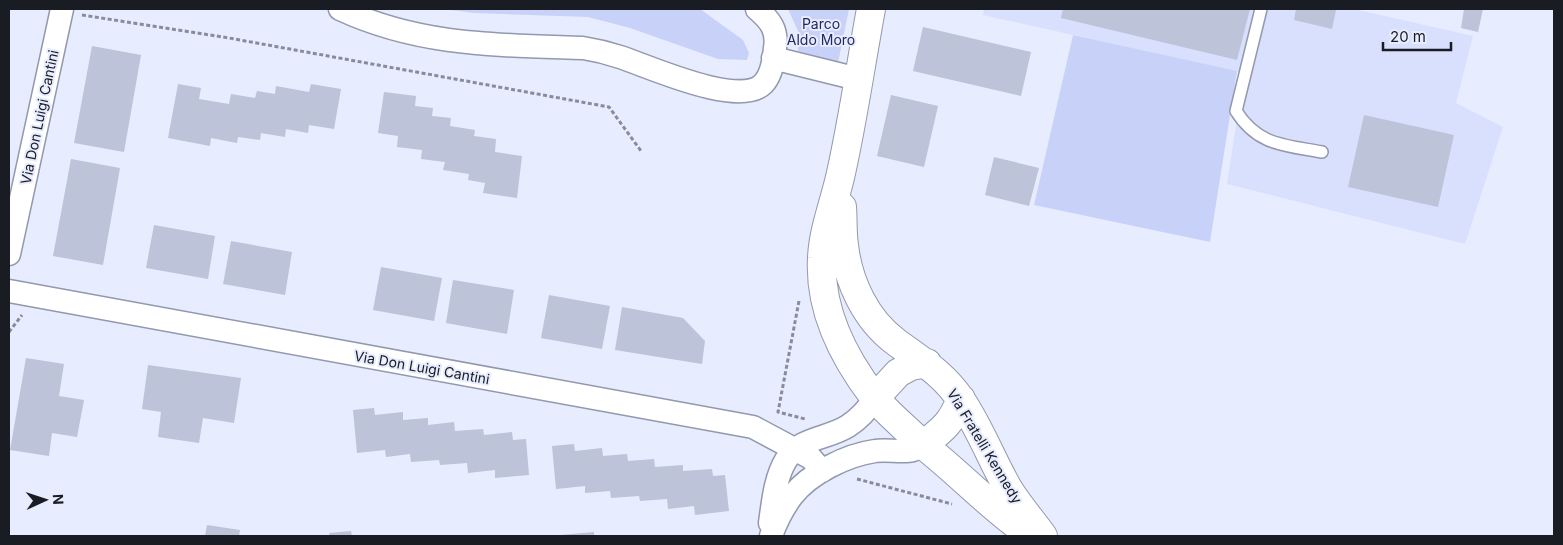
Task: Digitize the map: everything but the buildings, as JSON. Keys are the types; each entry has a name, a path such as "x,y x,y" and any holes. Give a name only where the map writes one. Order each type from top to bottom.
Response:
{"street":[{"path":"340,9 391,29 434,38 471,43 596,50 619,56 716,90 743,91 760,86 768,76 773,58 776,34 770,22 757,9"},
{"path":"769,536 793,495 822,471 841,461 864,453 886,450 912,450 923,445 947,426 954,415 944,381 877,324 862,302 851,279 844,244 841,173 871,9"},
{"name":"Via Don Luigi Cantini","path":"9,254 69,11"},
{"path":"773,58 858,79"},
{"name":"Via Fratelli Kennedy","path":"841,173 822,257 823,290 832,322 845,352 875,398 923,445 952,467 1015,524 1032,536"},
{"name":"Via Don Luigi Cantini","path":"9,292 753,427 811,458 822,471"},
{"path":"769,536 776,484 785,460 795,448 848,426 866,411 898,373 910,366 944,381"},
{"name":"Via Fratelli Kennedy","path":"944,381 1010,491 1043,536"}],"lane":[{"path":"1261,9 1236,111 1243,123 1256,135 1279,144 1322,152"}],"path":[{"path":"69,11 609,107 641,151"}],"shaded area":[{"path":"984,9 1354,9 1473,36 1456,103 1503,127 1465,244 1227,184 1244,73 983,15"}],"green space":[{"path":"444,9 700,9 743,40 749,53 747,60 718,59 630,28 588,17 474,13"},
{"name":"Parco Aldo Moro","path":"788,9 849,9 838,63 798,51 798,31"},
{"path":"1073,35 1237,71 1210,242 1034,205"}]}
